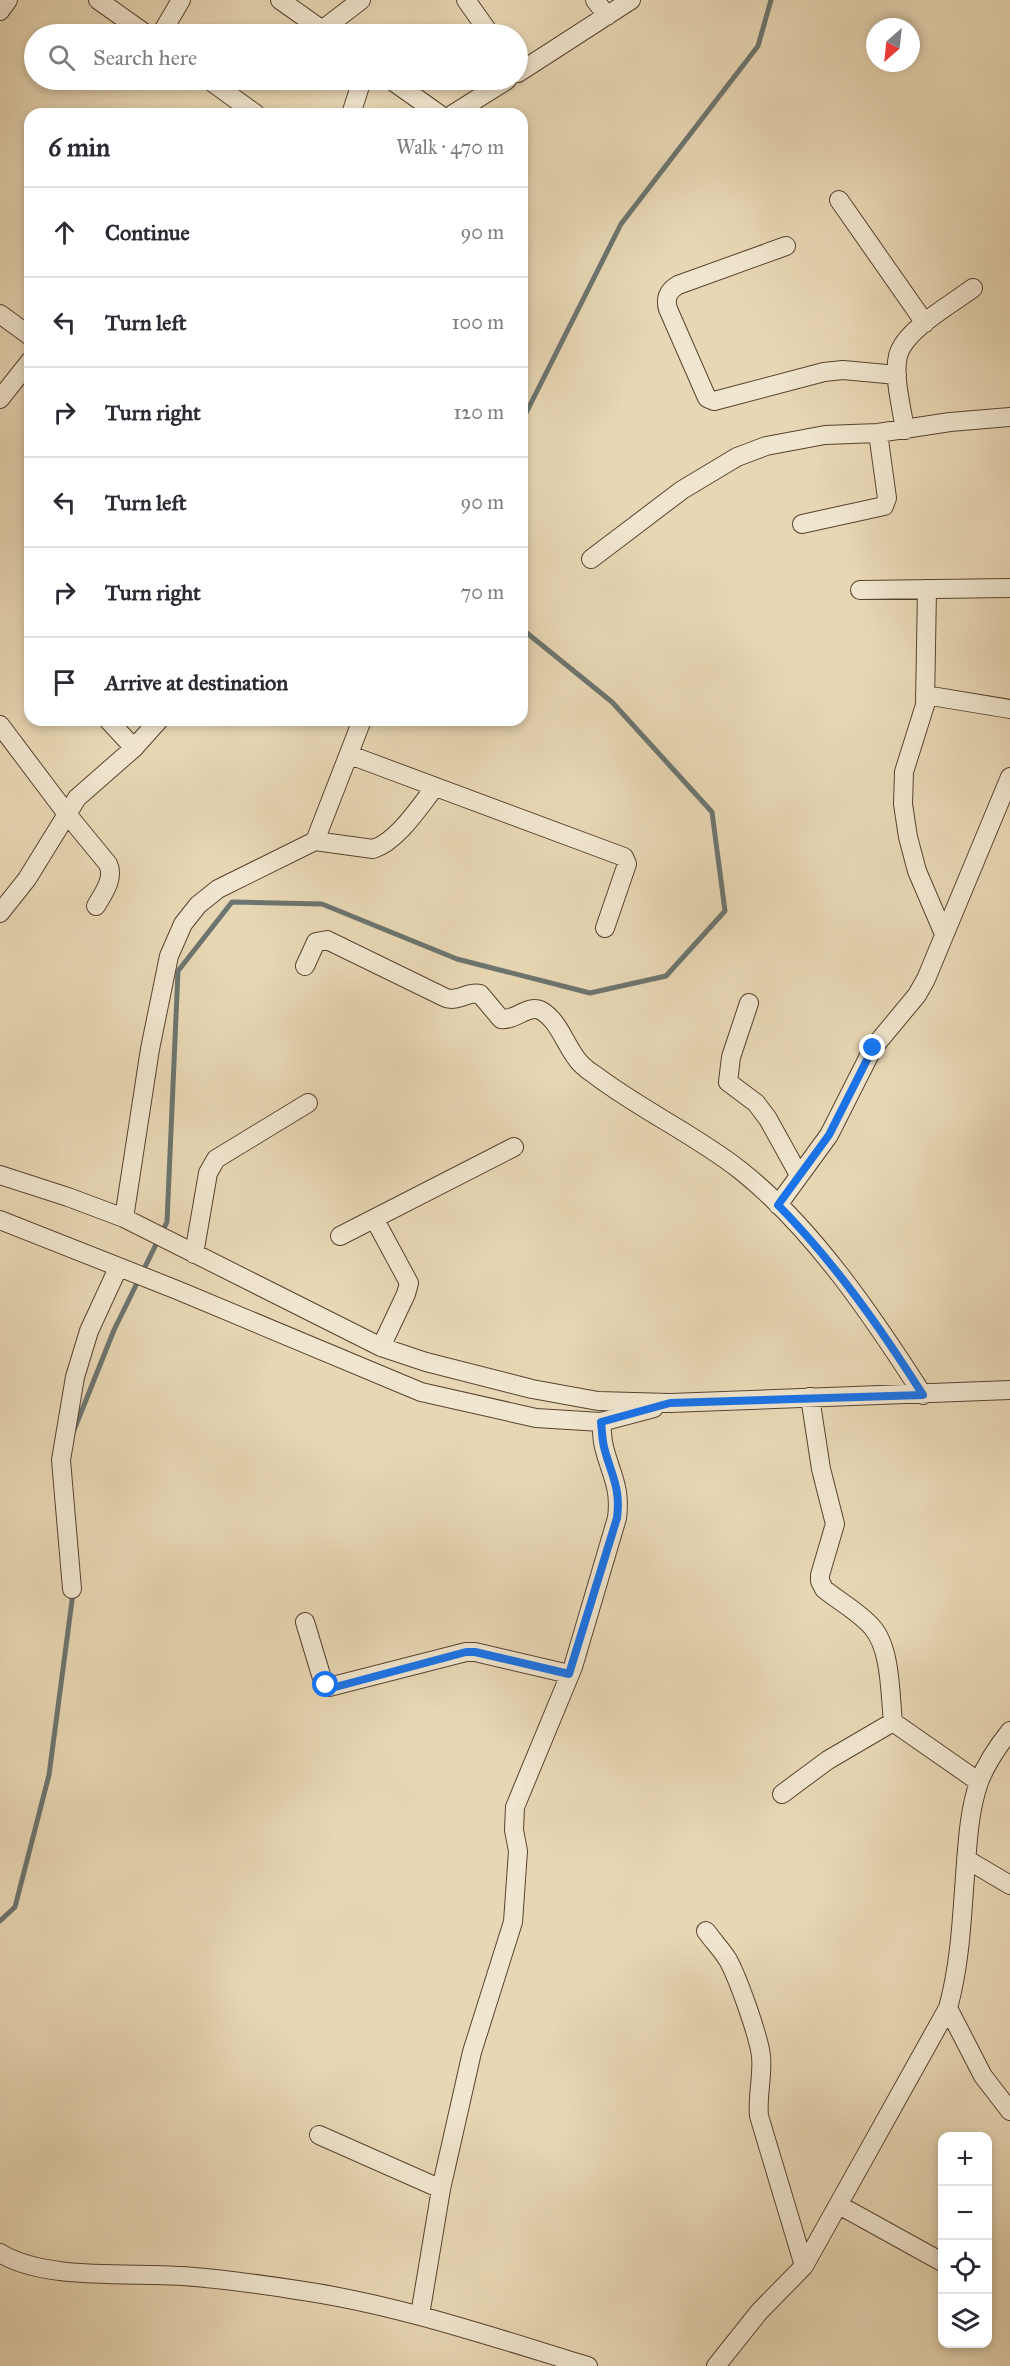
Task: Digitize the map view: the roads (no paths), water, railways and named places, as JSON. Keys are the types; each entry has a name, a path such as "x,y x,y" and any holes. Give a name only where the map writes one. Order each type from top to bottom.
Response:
{"street":[{"path":"0,11 8,0"},
{"path":"98,0 132,24"},
{"path":"167,24 181,0"},
{"path":"280,0 314,24"},
{"path":"334,24 361,0"},
{"path":"466,0 483,24"},
{"path":"595,0 607,16"},
{"path":"528,67 631,0"},
{"path":"222,90 248,108"},
{"path":"353,108 359,90"},
{"path":"405,90 431,108"},
{"path":"463,108 491,90"},
{"path":"839,200 925,323"},
{"path":"786,246 678,285 668,293 666,298 668,309 707,398 714,401 824,372 843,370 897,375"},
{"path":"905,430 897,375 897,357 903,344 925,323 973,288"},
{"path":"0,314 24,332"},
{"path":"0,399 24,369"},
{"path":"591,559 682,490 737,457 766,446 825,435 878,433 950,422 1010,417"},
{"path":"801,524 884,507 887,498 878,433"},
{"path":"860,590 1010,588"},
{"path":"927,589 925,695 922,717 904,772 903,804 916,871 944,934"},
{"path":"925,695 1010,710"},
{"path":"0,725 67,814 102,855 111,870 108,885 96,906"},
{"path":"114,726 134,748"},
{"path":"0,913 27,879 77,798 134,748 154,726"},
{"path":"315,841 360,726"},
{"path":"350,755 624,856 627,864 605,928"},
{"path":"778,1205 829,1135 873,1048 918,995 1010,777"},
{"path":"124,1218 150,1049 169,956 183,924 198,904 219,889 315,841 373,849 380,847 394,837 435,787"},
{"path":"305,966 316,942 327,940 450,1000 480,994 501,1019 506,1020 534,1009 551,1018 580,1064 740,1170 778,1205 861,1302 923,1395"},
{"path":"749,1003 731,1057 728,1082 756,1103 768,1119 800,1175"},
{"path":"185,1249 208,1173 216,1159 308,1103"},
{"path":"340,1236 514,1147"},
{"path":"0,1175 124,1218 381,1347 426,1362 532,1389 598,1401 670,1403 1010,1390"},
{"path":"0,1220 177,1290 421,1392 536,1418 601,1422 670,1403"},
{"path":"375,1220 409,1283 381,1347"},
{"path":"72,1589 61,1460 75,1377 89,1331 124,1270"},
{"path":"810,1397 820,1468 835,1524 820,1581 825,1589 873,1628 879,1638 885,1652 893,1722 979,1782"},
{"path":"420,2315 441,2189 472,2052 513,1922 518,1851 514,1830 515,1807 569,1674 614,1530 619,1504 617,1484 604,1447 601,1422"},
{"path":"305,1622 323,1681 329,1687 466,1652 475,1652 569,1674"},
{"path":"782,1794 828,1760 893,1722"},
{"path":"716,2366 759,2312 804,2266 948,2008 955,1983 968,1832 979,1782 1004,1746 1010,1731"},
{"path":"966,1859 1010,1885"},
{"path":"706,1931 729,1961 760,2051 759,2116 804,2266"},
{"path":"948,2008 983,2076 1010,2111"},
{"path":"319,2135 441,2189"},
{"path":"838,2205 938,2260"},
{"path":"5,2256 31,2268 183,2276 299,2290 420,2315 588,2366"}],"waterway":[{"path":"528,409 621,224 758,46 771,0"},
{"path":"74,1430 114,1330 167,1222 178,971 232,902 322,904 457,959 590,993 666,976 725,911 712,812 612,702 528,634"},
{"path":"0,1921 15,1907 49,1775 73,1593"}]}
